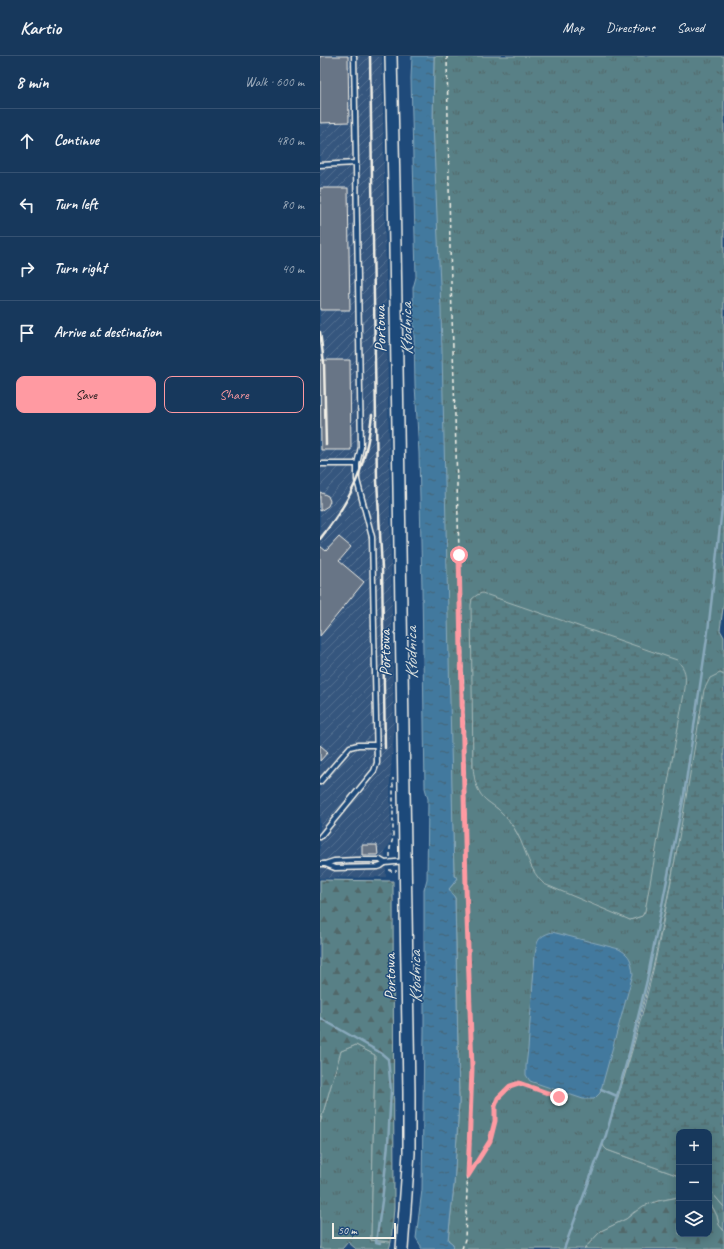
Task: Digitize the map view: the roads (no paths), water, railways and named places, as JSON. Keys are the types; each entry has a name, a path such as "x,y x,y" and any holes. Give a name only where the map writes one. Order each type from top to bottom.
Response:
{"street":[{"name":"Portowa","path":"391,56 409,1107 409,1153 402,1249"}],"lane":[{"path":"320,837 374,771 377,763 372,537 357,480 357,464 361,448 354,56"},
{"path":"320,165 356,163"},
{"path":"320,464 357,464"},
{"path":"320,782 350,747 358,745 376,745"},
{"path":"320,864 326,864 334,861 356,860 380,860 385,863"},
{"path":"326,864 335,868 380,866 385,863 405,861"}],"water":[{"path":"412,56 434,56 433,123 441,308 454,876 458,878 449,889 455,898 459,1102 454,1185 448,1240 453,1244 452,1249 421,1249 421,1246 416,1238 422,1190 424,890 427,879 428,799 425,788 419,453 415,385 413,288 416,277 411,78"},
{"path":"552,932 619,949 628,956 631,962 633,974 600,1093 594,1099 583,1099 530,1081 526,1075 536,946 543,936"}],"waterway":[{"path":"564,1249 606,1135 630,1050 647,980 684,795 708,631 724,491"},
{"path":"320,1018 381,1053 388,1059 391,1090 388,1144 376,1242 380,1243"},
{"path":"601,1089 617,1096"}],"railway":[{"path":"370,56 377,480 382,569 385,748"},
{"path":"320,332 324,363 326,445"},
{"path":"320,539 332,524 350,495 356,481 366,451 372,415"}],"water label":[{"name":"Kłodnica","path":"406,329"},
{"name":"Kłodnica","path":"411,653"},
{"name":"Kłodnica","path":"415,977"}]}
